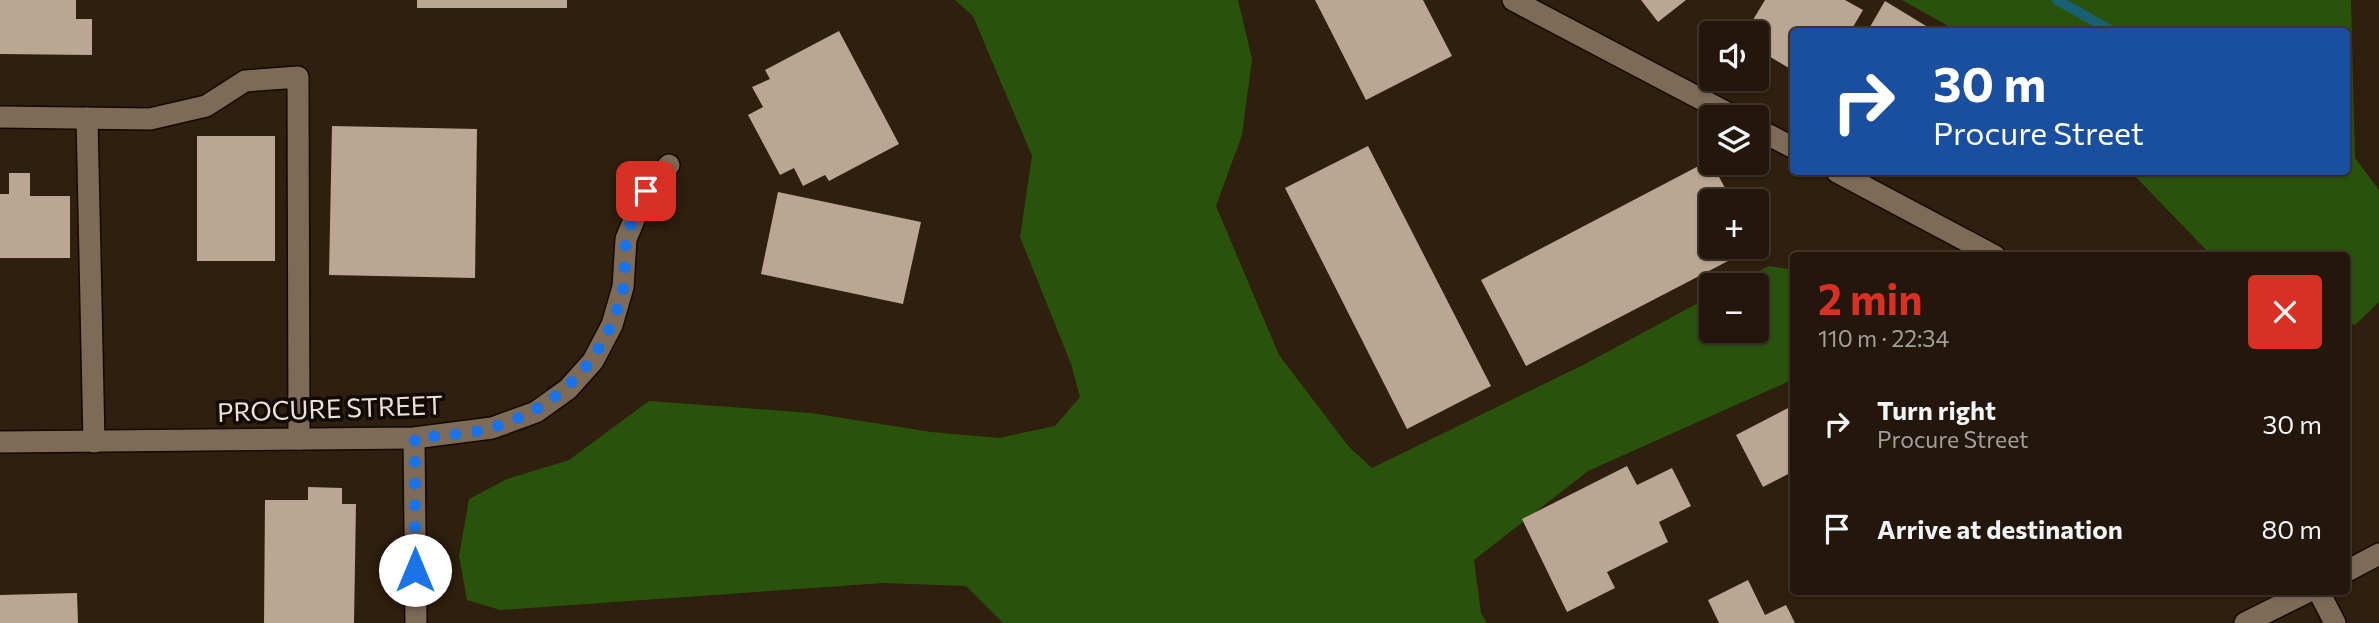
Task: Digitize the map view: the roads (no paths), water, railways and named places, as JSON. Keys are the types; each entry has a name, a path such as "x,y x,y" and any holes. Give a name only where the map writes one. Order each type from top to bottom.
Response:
{"street":[{"path":"1513,0 1712,105"},
{"path":"0,117 150,119 206,106 245,81 298,77 299,439"},
{"path":"87,118 94,442"},
{"path":"1769,135 1790,147"},
{"name":"PROCURE STREET","path":"0,442 415,438 492,428 536,412 568,389 593,360 612,325 623,287 626,239 646,191 669,166"},
{"path":"1843,175 1987,252"},
{"path":"415,438 416,623"},
{"path":"2350,569 2379,554"},
{"path":"2245,623 2301,595"},
{"path":"2320,595 2334,623"}],"waterway":[{"path":"2057,0 2107,28"}]}
